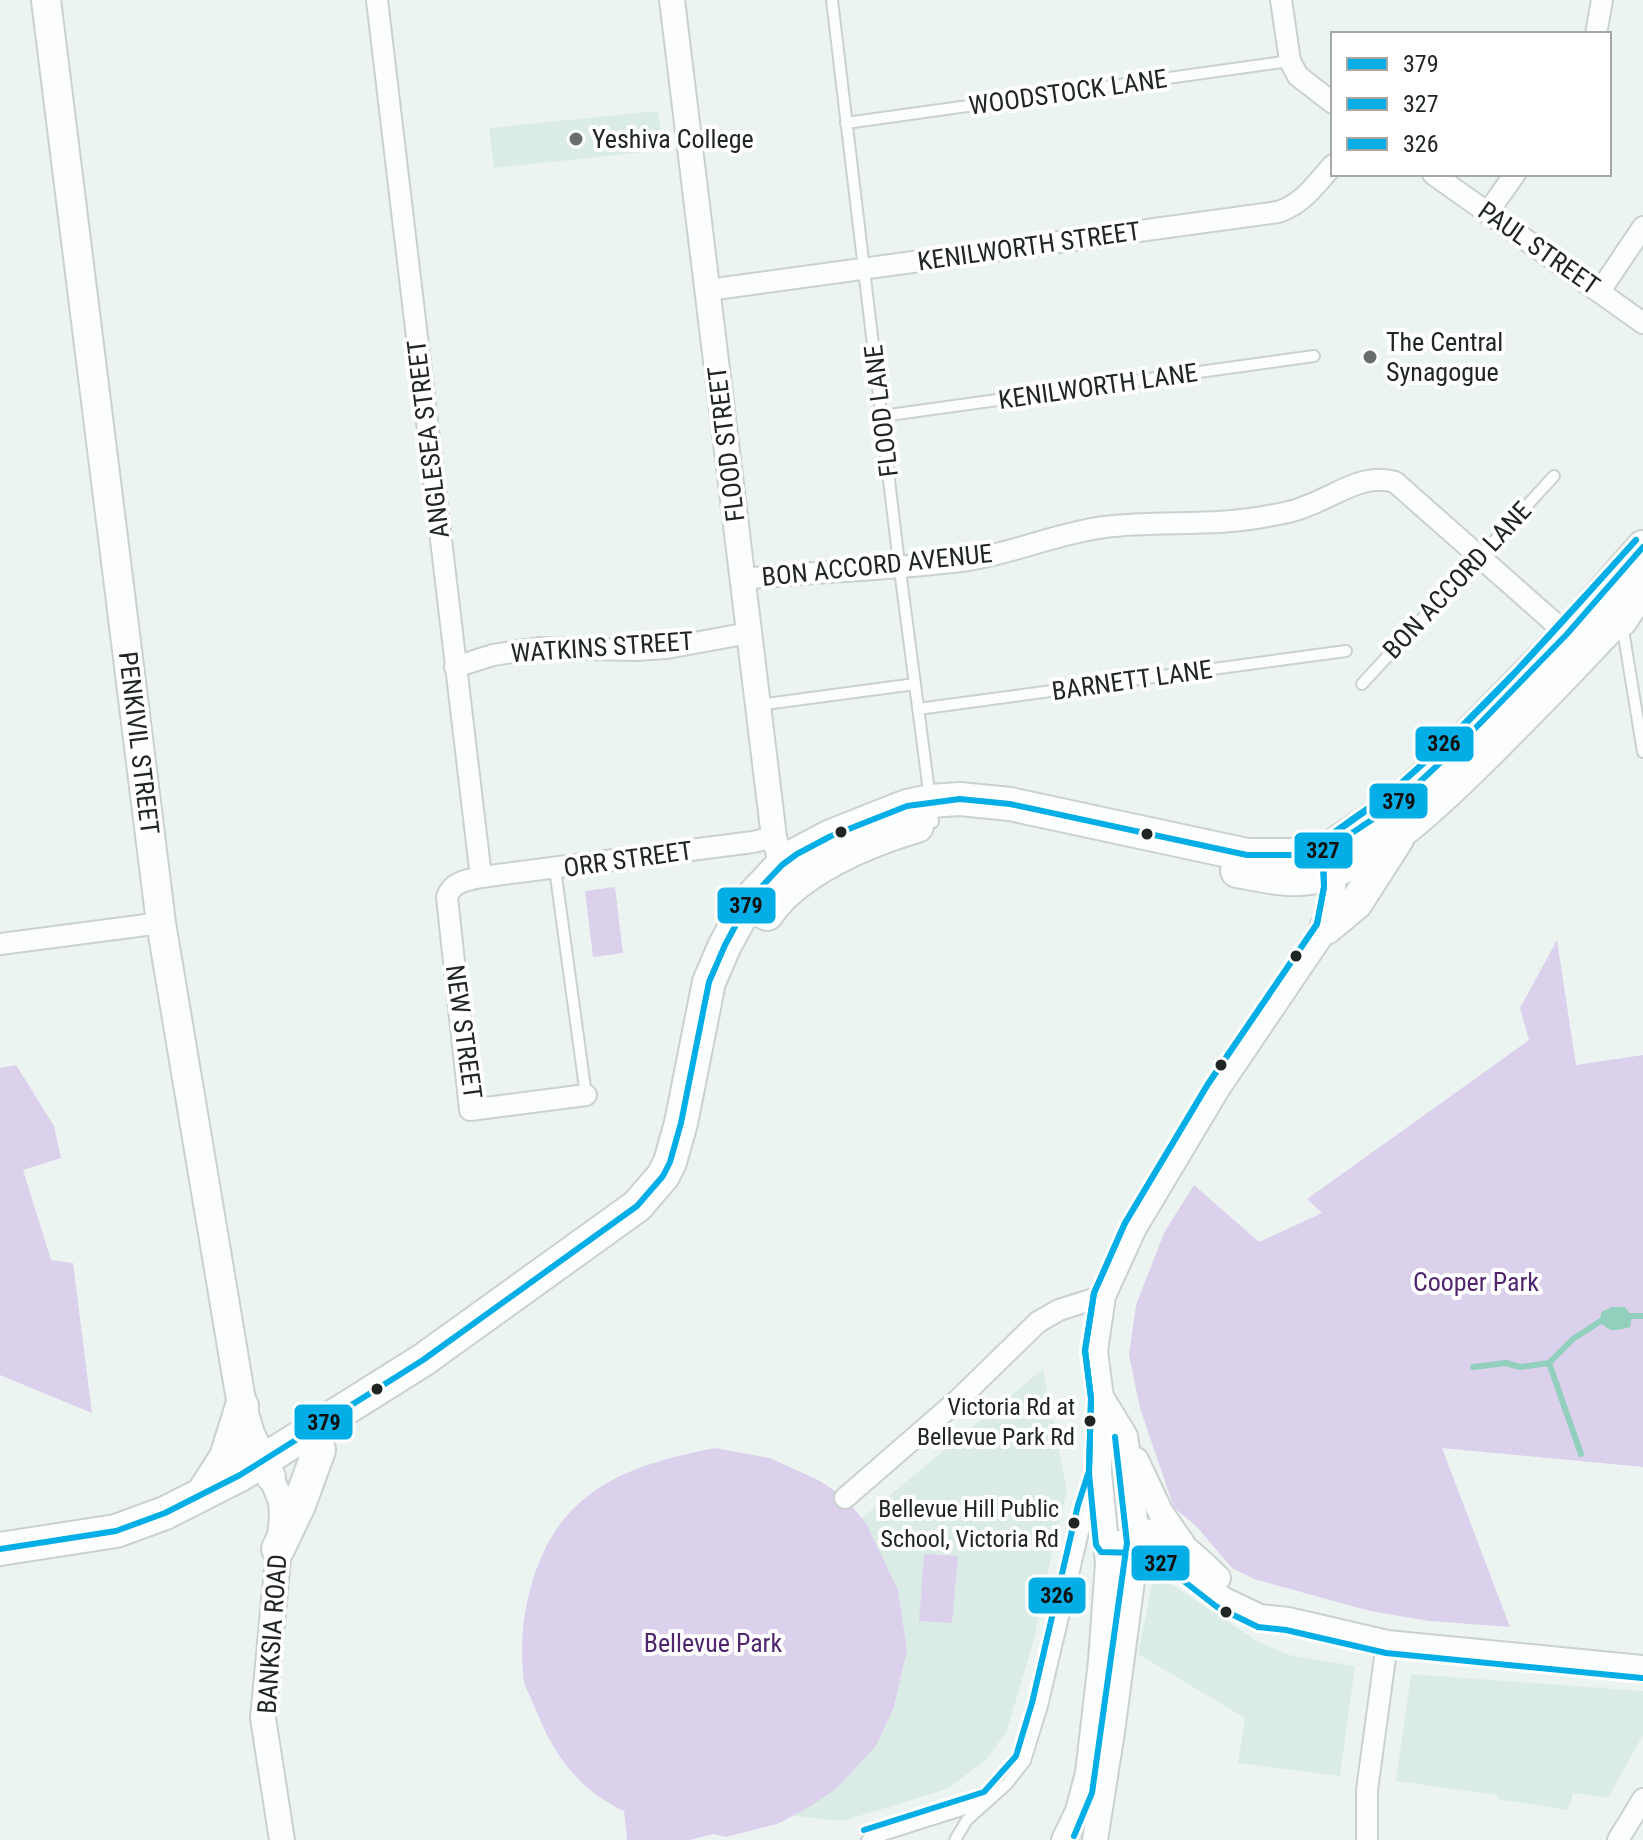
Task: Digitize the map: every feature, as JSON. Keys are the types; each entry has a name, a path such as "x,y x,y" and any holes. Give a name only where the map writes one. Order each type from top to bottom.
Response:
{"main road":[{"name":"PENKIVIL STREET","path":"46,0 161,923 242,1406 250,1434 267,1469"},
{"path":"0,1566 121,1548 180,1525 267,1469 616,1223 663,1176 674,1149 709,982 741,913 783,862 839,857 909,828 932,811 1065,830 1275,877 1310,878 1457,747 1567,634 1643,547"},
{"path":"1333,858 1383,844 1404,830 1467,773 1638,599"},
{"path":"1326,928 1356,903 1404,830"},
{"path":"0,1549 116,1531 319,1450 441,1371 602,1257 666,1202 679,1186 691,1160 729,989 745,949 778,898 783,862"},
{"path":"201,1496 226,1457 242,1406"},
{"path":"278,1549 299,1505 319,1450"}],"street":[{"name":"ANGLESEA STREET","path":"377,0 481,877"},
{"name":"FLOOD STREET","path":"672,0 758,705 783,862"},
{"path":"1281,0 1290,61 1298,76 1331,101"},
{"path":"1596,32 1602,0"},
{"name":"KENILWORTH STREET","path":"708,290 1278,212 1304,199 1331,167"},
{"name":"PAUL STREET","path":"1436,176 1643,323"},
{"path":"1488,212 1514,176"},
{"path":"1600,291 1643,227"},
{"name":"BON ACCORD AVENUE","path":"743,579 969,559 1102,527 1138,523 1218,524 1249,520 1302,508 1361,483 1384,479 1395,482 1567,634"},
{"path":"1567,634 1619,594 1638,599"},
{"name":"WATKINS STREET","path":"455,667 493,655 539,648 667,648 749,633"},
{"name":"ORR STREET","path":"481,877 753,842 783,862"},
{"path":"1064,1840 1078,1811 1094,1740 1108,1563 1099,1473 1101,1397 1095,1351 1103,1296 1134,1228 1217,1089 1326,928 1333,904 1333,858"},
{"name":"NEW STREET","path":"481,877 455,884 447,897 470,1110 586,1095"},
{"path":"0,944 161,923"},
{"path":"845,1498 959,1399 1038,1322 1059,1310 1103,1296"},
{"path":"1101,1397 1125,1436 1161,1513 1182,1543 1218,1578 1288,1620"},
{"path":"1095,1840 1136,1537 1125,1436"},
{"name":"BANKSIA ROAD","path":"267,1469 281,1508 263,1718 282,1840"},
{"path":"1106,1536 1136,1537 1160,1533 1182,1543"},
{"path":"1136,1537 1159,1549 1222,1599 1249,1614 1387,1643 1643,1668"},
{"path":"1367,1840 1367,1790 1387,1643"},
{"path":"1083,1840 1102,1796"},
{"path":"1618,1840 1643,1799"}],"lane":[{"name":"FLOOD LANE","path":"832,0 932,811"},
{"name":"WOODSTOCK LANE","path":"846,123 1290,61"},
{"name":"KENILWORTH LANE","path":"882,416 1314,356"},
{"name":"BON ACCORD LANE","path":"1362,684 1554,476"},
{"path":"1638,599 1643,752"},
{"name":"BARNETT LANE","path":"918,709 1346,651"},
{"path":"758,705 915,684"},
{"name":"NEW STREET","path":"555,869 586,1095"},
{"path":"955,1840 967,1820 990,1801 1025,1761 1039,1720 1088,1507 1099,1473"},
{"path":"867,1840 990,1801"}],"shaded area":[{"name":"Yeshiva College","path":"658,111 663,150 494,168 489,128"},
{"path":"1612,1307 1625,1307 1632,1316 1630,1327 1613,1330 1603,1325 1601,1312"},
{"path":"1043,1369 1067,1490 1035,1635 1007,1731 987,1759 947,1789 843,1821 792,1816 806,1809 876,1746 894,1707 907,1650 898,1590 862,1518"},
{"path":"1165,1580 1257,1641 1289,1655 1355,1666 1340,1776 1238,1763 1245,1718 1138,1654 1152,1584"},
{"path":"1411,1674 1643,1691 1643,1735 1608,1798 1573,1793 1568,1810 1497,1799 1497,1795 1396,1781"}],"green space":[{"path":"615,887 623,953 593,957 585,891"},
{"name":"Cooper Park","path":"1557,940 1576,1065 1643,1055 1643,1467 1442,1448 1510,1627 1429,1621 1370,1611 1254,1579 1232,1568 1196,1526 1174,1508 1140,1408 1129,1355 1136,1305 1164,1233 1194,1185 1259,1242 1322,1213 1307,1199 1529,1040 1520,1008"},
{"path":"16,1065 54,1126 61,1158 23,1170 51,1260 73,1263 92,1413 0,1375 0,1068"},
{"name":"Bellevue Park","path":"715,1448 770,1458 820,1481 845,1498 866,1523 898,1590 907,1650 894,1707 876,1746 836,1789 777,1824 726,1837 714,1834 690,1840 627,1840 624,1811 592,1791 567,1767 548,1737 526,1689 522,1654 529,1593 553,1535 579,1503 633,1470"},
{"path":"924,1554 958,1556 952,1623 919,1621"}],"waterway":[{"path":"1626,1316 1643,1316"},
{"path":"1473,1367 1506,1363 1520,1367 1549,1363 1573,1339 1607,1317"},
{"path":"1549,1363 1581,1454"}],"transit line":[{"name":"327","path":"1636,540 1467,723 1396,787 1323,841 1324,887 1317,924 1208,1084 1125,1223 1094,1293 1085,1351 1091,1398 1089,1473 1096,1545 1101,1552 1136,1553 1154,1558 1217,1607 1258,1627 1286,1630 1386,1653 1642,1678"},
{"name":"326","path":"864,1830 984,1792 1016,1756 1089,1471 1091,1398 1085,1350 1094,1293 1125,1223 1208,1084 1317,924 1324,887 1322,842 1387,796 1442,746 1518,669 1636,540"},
{"name":"379","path":"0,1549 116,1531 165,1513 240,1475 423,1360 637,1206 663,1176 670,1162 681,1123 709,982 725,945 750,899 782,865 797,854 831,836 907,806 960,799 1010,804 1247,855 1291,855 1331,847 1397,803 1457,747 1567,634 1643,547"},
{"name":"326","path":"1074,1836 1092,1793 1127,1543 1115,1437"}],"place":[{"name":"Yeshiva College","path":"576,139"},
{"name":"The Central Synagogue","path":"1370,357"},
{"name":"Victoria Rd at Bellevue Park Rd","path":"1090,1421"},
{"name":"Bellevue Hill Public School, Victoria Rd","path":"1074,1523"}]}
